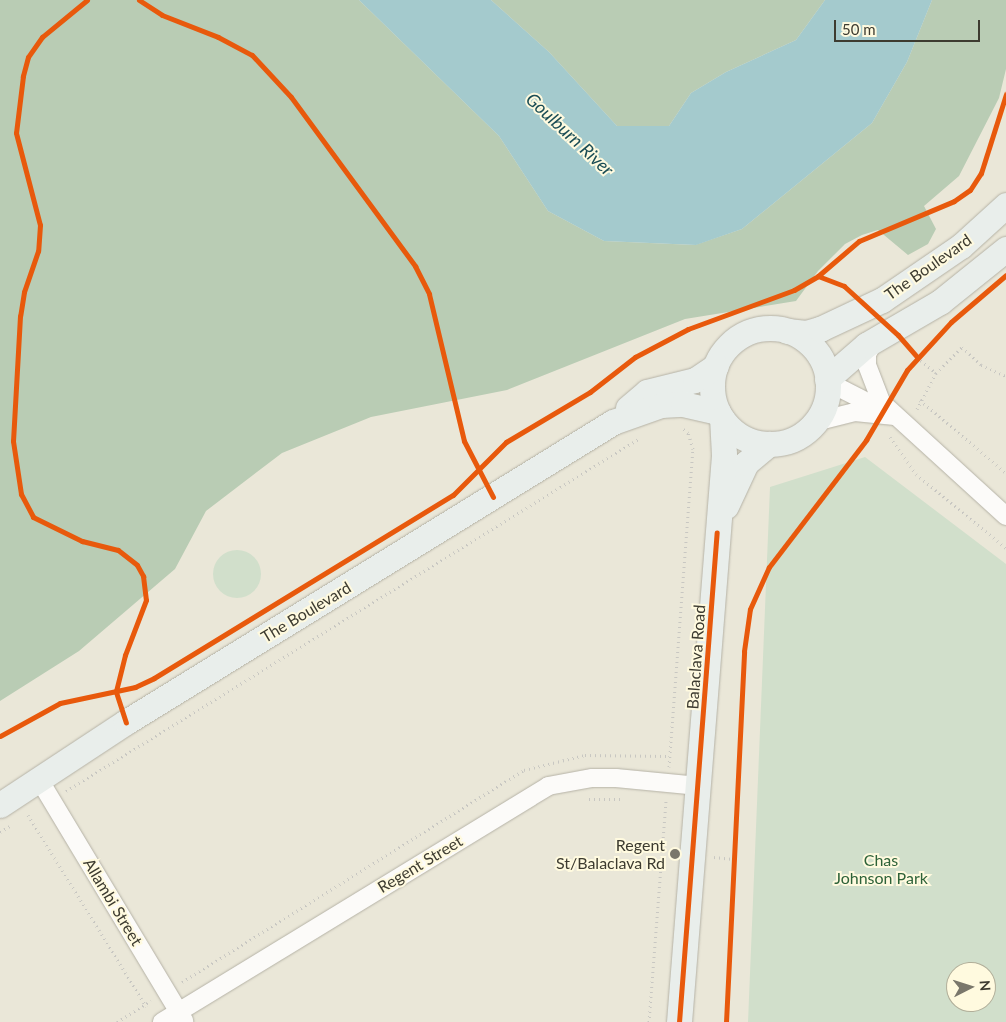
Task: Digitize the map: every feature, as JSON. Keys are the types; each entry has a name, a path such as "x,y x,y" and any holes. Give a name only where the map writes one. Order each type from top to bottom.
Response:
{"street":[{"name":"The Boulevard","path":"784,330 801,333 820,329 882,300 961,246 1006,205"},
{"name":"The Boulevard","path":"827,380 885,333 940,302 1006,249"},
{"path":"756,330 784,330 801,338 814,350 827,380 825,405 815,422 795,439 769,444 742,437 720,415 712,389 716,366 725,350 739,337 756,330"},
{"path":"885,333 867,354 869,375 889,421"},
{"name":"The Boulevard","path":"7,814 46,791 126,722 613,422 648,392 695,380 716,366"},
{"path":"827,380 889,421 1006,516"},
{"name":"The Boulevard","path":"613,422 661,405 683,404 720,415"},
{"path":"815,422 841,414 889,421"},
{"name":"Balaclava Road","path":"679,1022 724,454 720,415"},
{"name":"Balaclava Road","path":"718,532 743,468 753,455 769,444"},
{"name":"Regent Street","path":"162,1022 182,1017 548,786 592,778 667,790 699,786"},
{"name":"Allambi Street","path":"46,791 182,1017"}],"path":[{"path":"885,333 936,373"},
{"path":"1006,376 981,364 962,347 936,373 920,400 889,421 889,436 916,474 1006,548"},
{"path":"912,364 923,350"},
{"path":"920,400 1006,473"},
{"path":"649,1022 693,449 688,433 678,426"},
{"path":"21,820 28,815 46,791 641,437"},
{"path":"657,798 667,790"},
{"path":"583,799 629,798"},
{"path":"0,832 7,814"},
{"path":"28,815 149,1010"},
{"path":"733,868 734,849"}],"green space":[{"path":"0,0 359,0 499,136 548,211 604,241 695,245 742,229 872,123 907,62 932,0 1006,0 1006,69 999,98 959,176 924,206 936,229 928,244 908,255 878,230 862,235 845,244 818,271 796,301 685,319 507,390 371,417 282,453 206,511 175,569 79,651 0,701"},
{"path":"491,0 825,0 796,40 726,72 691,93 669,126 617,126 549,52"},
{"name":"Chas Johnson Park","path":"865,457 1006,564 1006,1022 748,1022 770,487"},
{"path":"232,550 242,550 251,554 257,560 260,565 260,583 251,594 242,598 232,598 223,594 217,588 213,579 213,569 217,560 223,554"}],"water":[{"name":"Goulburn River","path":"359,0 491,0 549,52 617,126 669,126 691,93 726,72 796,40 825,0 932,0 907,62 872,123 742,229 696,245 604,241 548,211 499,136"}],"cycle path":[{"path":"87,0 42,37 28,57 23,76 16,133 40,225 38,251 24,292 20,316 13,441 21,494 33,517 82,541 118,550 137,565 143,576 146,600 125,655 116,692 126,722"},
{"path":"139,0 162,15 218,37 252,55 291,97 415,266 429,294 464,441 493,497"},
{"path":"818,276 859,241 954,201 970,190 981,173 1006,94"},
{"path":"726,1022 744,651 750,609 769,567 866,440 907,370 951,322 1006,275"},
{"path":"0,736 60,703 135,687 154,678 453,495 506,442 590,392 635,357 688,329 794,290 818,276 844,286 898,335 917,357"},
{"path":"679,1022 717,532"}],"place":[{"name":"Regent St/Balaclava Rd","path":"675,854"}]}
